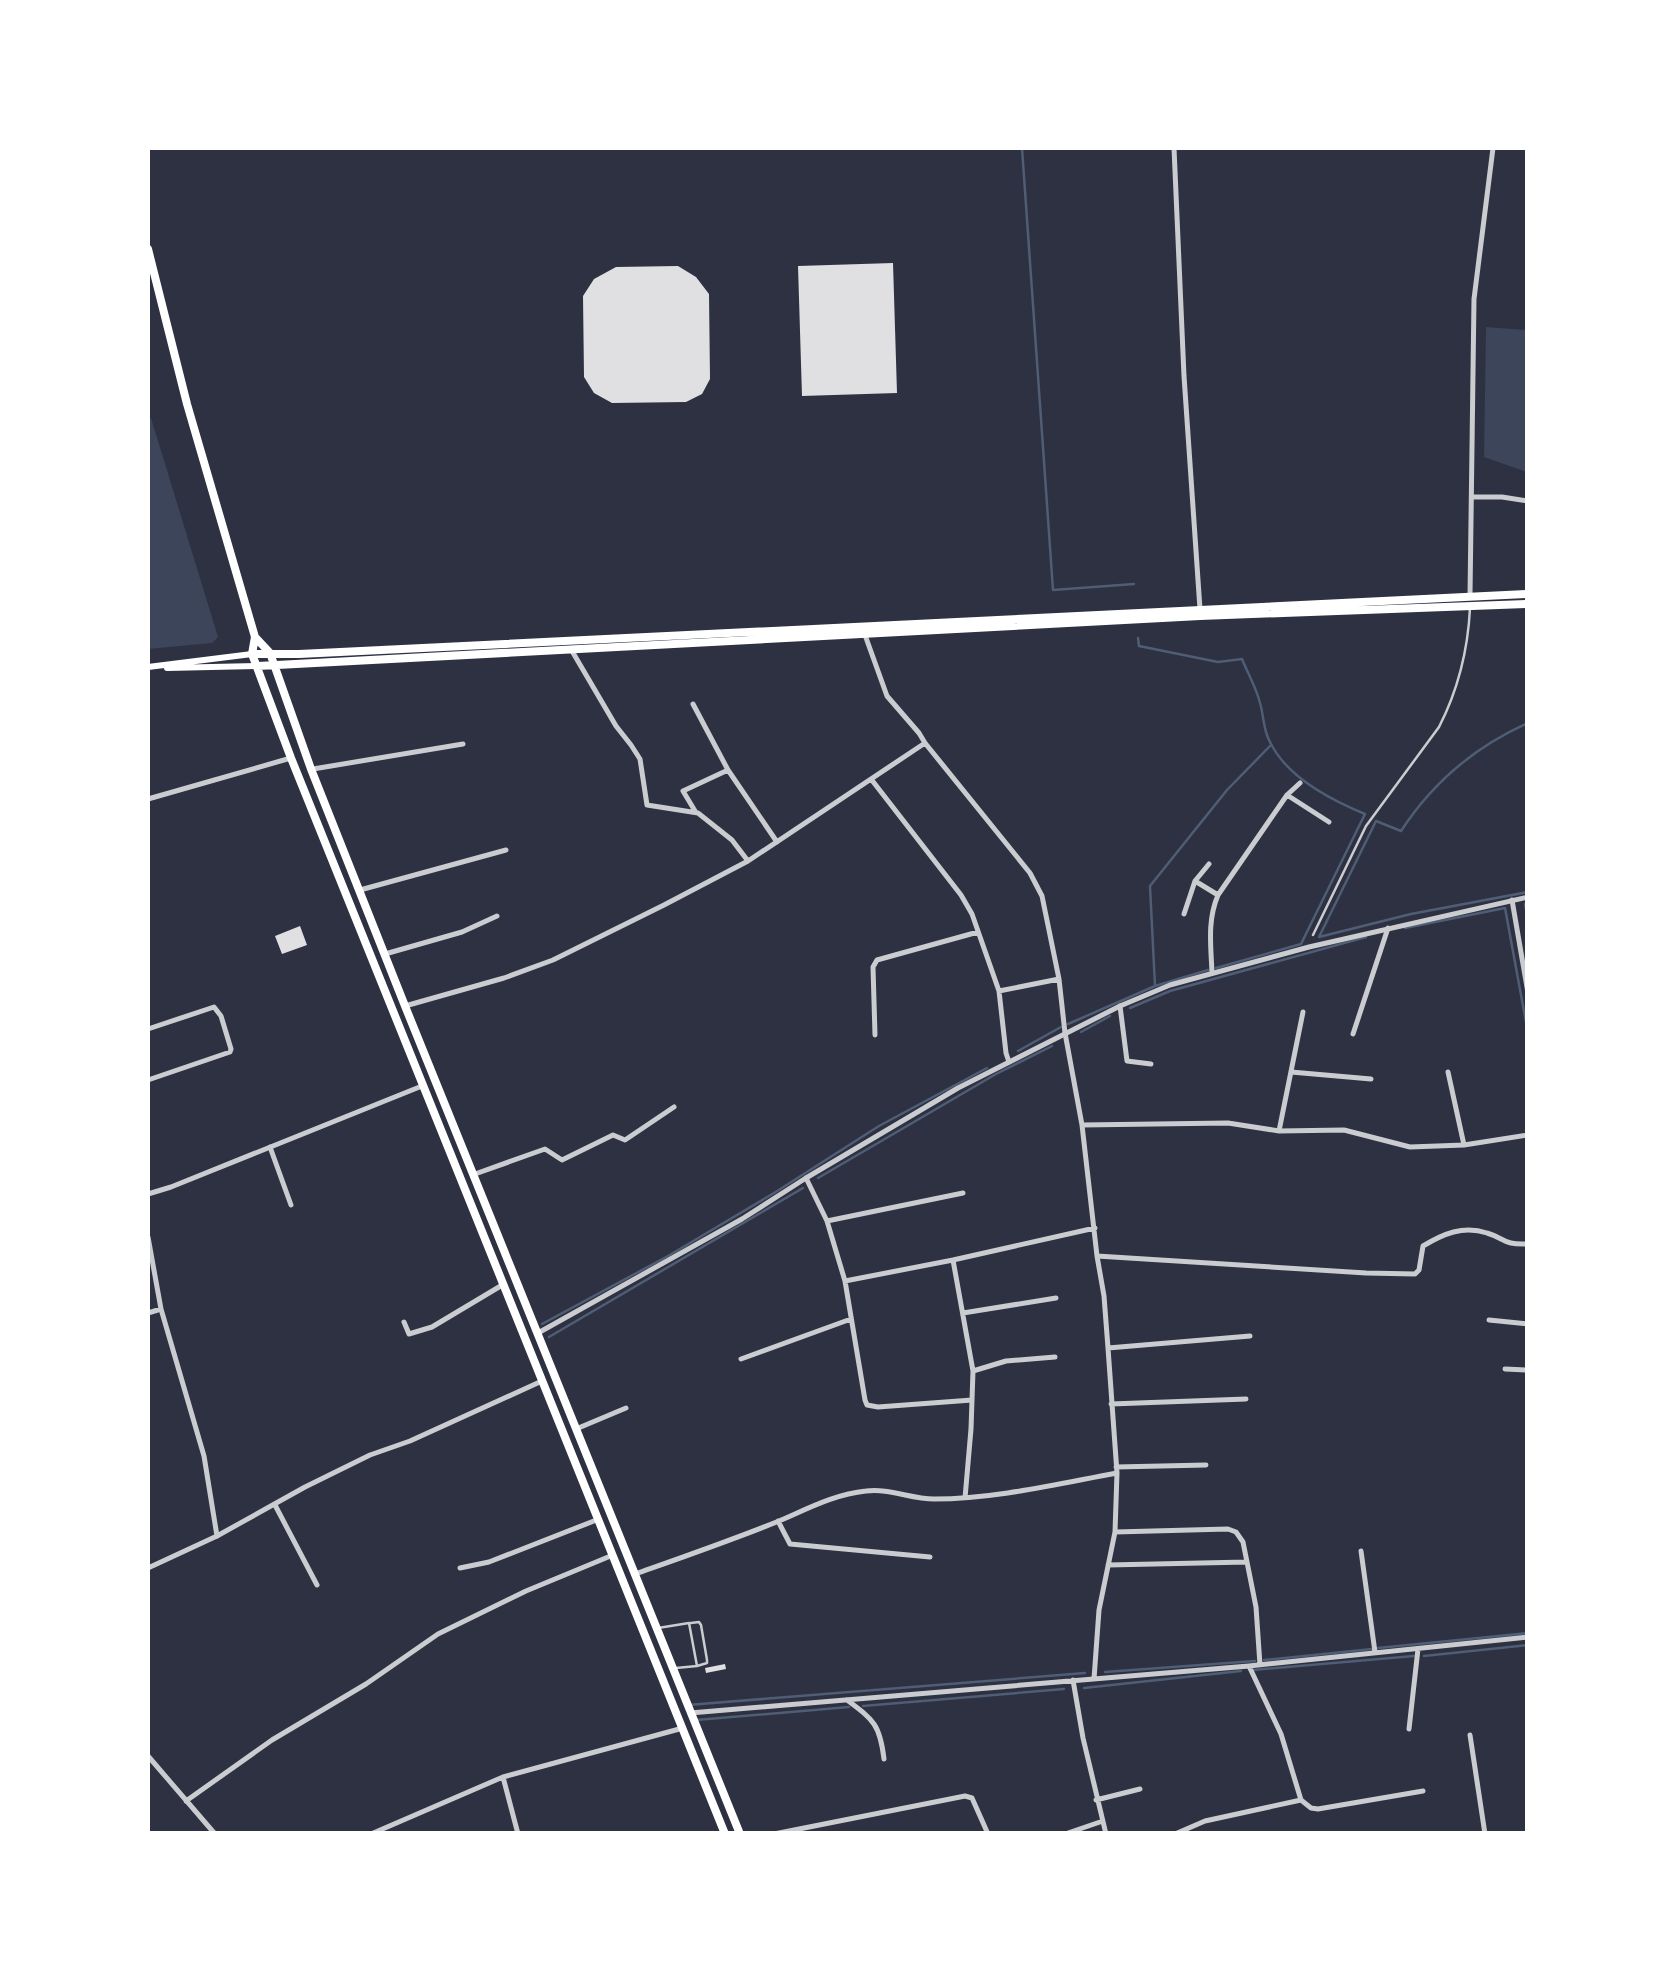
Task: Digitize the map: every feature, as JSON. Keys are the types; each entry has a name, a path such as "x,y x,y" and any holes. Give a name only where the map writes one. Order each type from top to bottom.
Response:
{"main road":[{"path":"148,249 187,404 255,637 252,654 290,758 725,1834"},
{"path":"152,667 258,666 572,651 1528,594"},
{"path":"152,667 270,653 1200,613 1528,604"},
{"path":"255,637 270,653 311,769 405,1006 740,1834"},
{"path":"365,940 378,936"},
{"path":"575,1462 589,1458"}],"street":[{"path":"1174,148 1200,613"},
{"path":"1470,596 1474,299 1493,148"},
{"path":"1472,497 1528,502"},
{"path":"865,635 887,696 920,732 1030,873 1042,896 1082,1125 1108,1348 1116,1470 1115,1532 1100,1610 1094,1679"},
{"path":"572,651 640,760 646,805 696,812"},
{"path":"693,704 728,770 777,842"},
{"path":"405,1006 553,960 748,861 925,742"},
{"path":"311,769 462,744"},
{"path":"148,799 290,758"},
{"path":"728,770 683,791 696,812 732,840 748,861"},
{"path":"870,779 972,914 999,990 1009,1062"},
{"path":"1212,973 1210,926 1218,895 1287,795 1300,783"},
{"path":"1287,795 1328,822"},
{"path":"360,890 506,850"},
{"path":"1184,914 1195,882 1209,864"},
{"path":"1195,882 1218,895"},
{"path":"538,1333 742,1219 958,1088 1120,1006 1170,985 1308,947 1528,896"},
{"path":"1512,900 1528,993"},
{"path":"385,954 462,932 497,916"},
{"path":"1354,1034 1388,927"},
{"path":"875,1035 873,967 877,960 978,932"},
{"path":"1308,947 1313,935"},
{"path":"999,990 1059,979"},
{"path":"1120,1006 1127,1061 1151,1064"},
{"path":"148,1028 214,1007 221,1016 231,1049 148,1080"},
{"path":"1279,1130 1303,1012"},
{"path":"1290,1072 1371,1080"},
{"path":"1448,1072 1464,1145"},
{"path":"148,1194 422,1086"},
{"path":"474,1174 546,1149 562,1160 614,1135 625,1140 674,1107"},
{"path":"1082,1125 1220,1123 1279,1130 1344,1130 1403,1146 1464,1145 1528,1135"},
{"path":"270,1147 291,1205"},
{"path":"807,1179 826,1222 844,1281 867,1405 878,1408 972,1400"},
{"path":"826,1222 963,1193"},
{"path":"844,1281 1094,1228"},
{"path":"1097,1256 1417,1274 1422,1246 1448,1231 1486,1232 1511,1244 1528,1244"},
{"path":"148,1237 162,1309 204,1456 217,1536"},
{"path":"953,1260 973,1371 965,1498"},
{"path":"404,1322 409,1334 432,1327 504,1284"},
{"path":"964,1313 1056,1298"},
{"path":"148,1313 162,1309"},
{"path":"741,1359 851,1319"},
{"path":"1489,1320 1528,1324"},
{"path":"1108,1348 1250,1336"},
{"path":"973,1371 1006,1361 1055,1357"},
{"path":"1506,1368 1528,1370"},
{"path":"148,1568 370,1455 542,1382"},
{"path":"1111,1404 1246,1399"},
{"path":"576,1429 626,1408"},
{"path":"635,1574 820,1503 870,1490 925,1499 965,1498 1116,1470 1206,1465"},
{"path":"275,1505 317,1585"},
{"path":"460,1568 489,1562 599,1519"},
{"path":"778,1521 790,1544 930,1556"},
{"path":"1115,1532 1236,1532 1243,1542 1256,1607 1260,1665"},
{"path":"1360,1551 1376,1653"},
{"path":"186,1801 272,1740 378,1676 438,1634 613,1555"},
{"path":"1108,1566 1247,1562"},
{"path":"690,1713 1249,1666 1528,1637"},
{"path":"1409,1730 1418,1649"},
{"path":"1249,1666 1281,1734 1300,1800 1311,1808 1423,1790"},
{"path":"1073,1680 1106,1834"},
{"path":"844,1698 879,1728 884,1759"},
{"path":"371,1834 503,1777 683,1728"},
{"path":"1470,1735 1485,1834"},
{"path":"148,1756 215,1834"},
{"path":"503,1777 518,1834"},
{"path":"1096,1800 1140,1789"},
{"path":"774,1834 965,1796 972,1798 988,1834"},
{"path":"1176,1834 1204,1821 1300,1800"},
{"path":"1065,1834 1101,1822"}],"lane":[{"path":"1313,935 1366,826 1440,727 1460,671 1470,606"},
{"path":"656,1628 699,1622 701,1625 707,1663 673,1668"},
{"path":"689,1623 697,1666"}],"shaded area":[{"path":"1486,327 1527,330 1527,472 1484,457"},
{"path":"151,418 218,637 212,643 148,649"}],"building":[{"path":"893,263 897,393 802,396 798,266"},
{"path":"678,266 696,277 709,294 710,379 702,394 686,402 612,403 594,393 584,377 583,296 594,279 616,267"},
{"path":"300,926 307,945 282,954 275,936"},
{"path":"725,1664 726,1669 706,1673 705,1668"}],"waterway":[{"path":"1022,148 1053,590 1134,584"},
{"path":"1138,638 1139,646 1218,662 1242,659 1277,754 1311,786 1365,814 1301,944 1216,968"},
{"path":"1319,937 1376,821 1401,831 1456,768 1490,743 1528,723"},
{"path":"1155,986 1150,886 1227,790 1270,746"},
{"path":"1319,937 1411,914 1528,892"},
{"path":"1528,904 1528,920"},
{"path":"1405,928 1505,908 1528,1033"},
{"path":"1130,1008 1170,991 1366,937"},
{"path":"1068,1024 1155,986 1208,970"},
{"path":"1081,1032 1110,1016"},
{"path":"1018,1051 1061,1027"},
{"path":"818,1178 996,1074 1052,1046"},
{"path":"542,1324 668,1256 879,1126 987,1068"},
{"path":"549,1337 803,1188"},
{"path":"1378,1648 1528,1633"},
{"path":"1424,1656 1528,1645"},
{"path":"1264,1660 1372,1649"},
{"path":"1253,1670 1414,1656"},
{"path":"1105,1672 1255,1661"},
{"path":"1084,1688 1241,1671"},
{"path":"688,1705 1085,1673"},
{"path":"863,1706 1064,1689"},
{"path":"696,1720 849,1707"}]}
